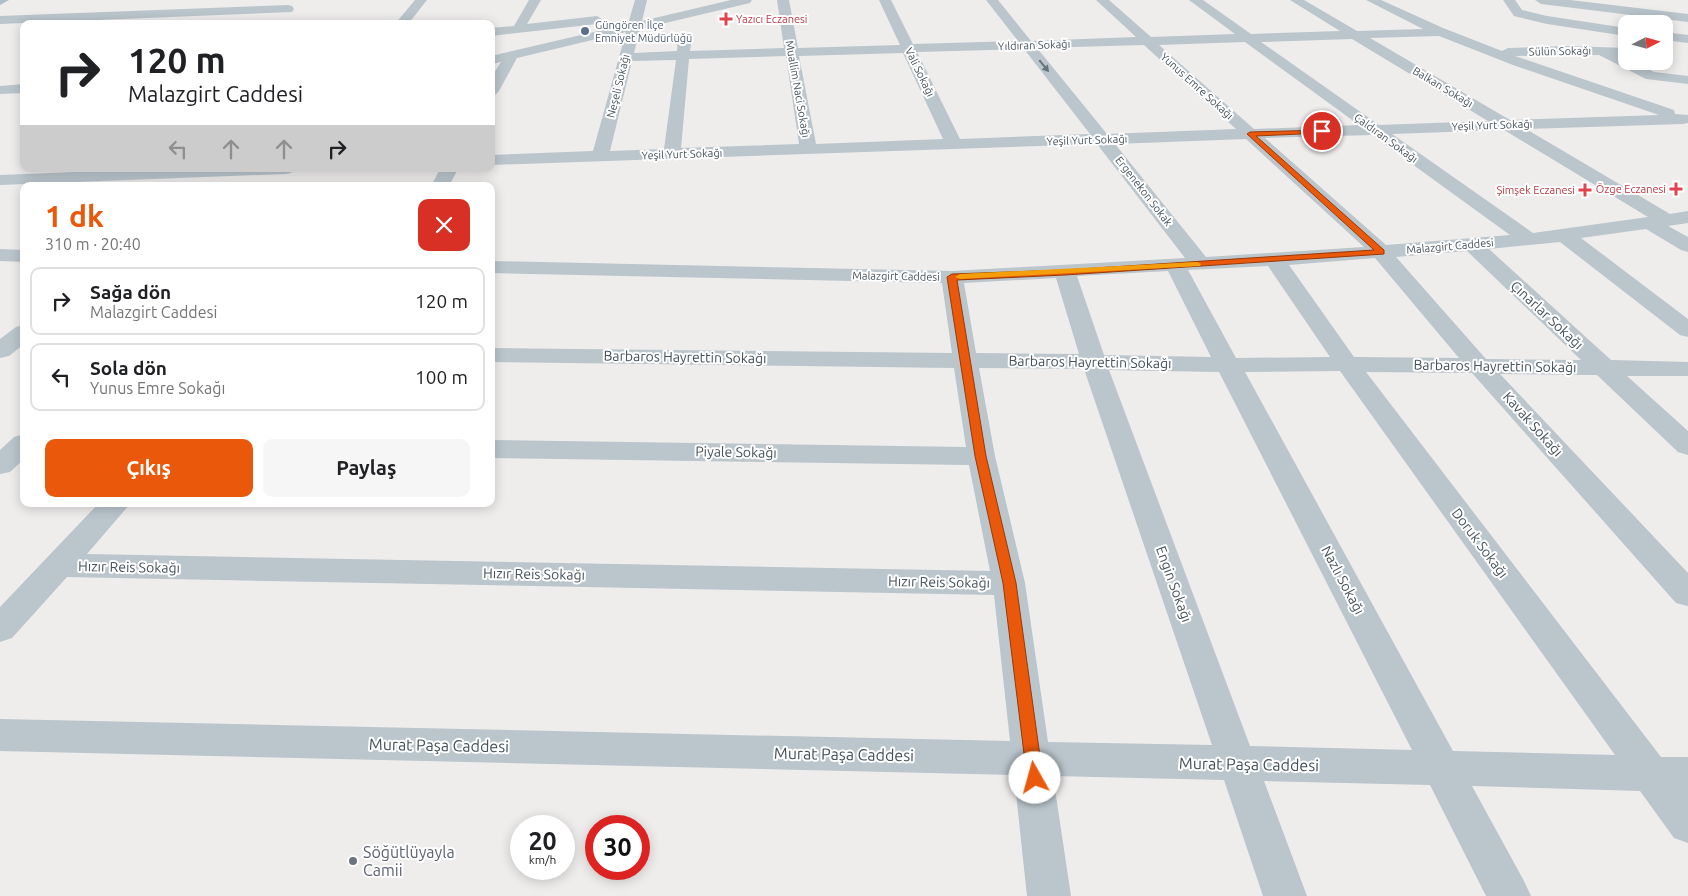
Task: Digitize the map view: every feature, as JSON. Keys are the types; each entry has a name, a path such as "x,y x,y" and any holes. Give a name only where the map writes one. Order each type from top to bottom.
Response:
{"street":[{"path":"149,20 180,0"},
{"path":"275,20 300,0"},
{"path":"404,20 421,0"},
{"path":"518,29 535,0"},
{"name":"Neşeli Sokağı","path":"600,157 641,0"},
{"path":"495,59 689,8 720,6 746,0"},
{"name":"Muallim Naci Sokağı","path":"783,0 808,149"},
{"name":"Vali Sokağı","path":"885,0 954,144"},
{"name":"Ergenekon Sokak","path":"992,0 1103,139 1188,265"},
{"name":"Yunus Emre Sokağı","path":"1102,0 1381,252"},
{"name":"Çaldıran Sokağı","path":"1195,0 1529,240"},
{"name":"Balkan Sokağı","path":"1296,0 1506,125 1658,221 1688,245"},
{"path":"1372,0 1407,18 1494,52 1685,120"},
{"path":"1509,0 1518,13 1547,20 1618,31"},
{"path":"1541,0 1688,18"},
{"path":"35,18 61,4"},
{"path":"672,154 689,8"},
{"path":"0,20 288,9"},
{"path":"495,32 634,21"},
{"name":"Yıldıran Sokağı","path":"625,57 1444,32"},
{"path":"1673,37 1688,39"},
{"path":"1598,50 1651,76 1688,80"},
{"name":"Sülün Sokağı","path":"1494,52 1598,50 1618,51"},
{"path":"495,84 511,56"},
{"path":"0,90 20,88"},
{"name":"Yeşil Yurt Sokağı","path":"495,160 1685,120"},
{"path":"0,180 33,172"},
{"path":"0,180 207,172"},
{"name":"Malazgirt Caddesi","path":"495,267 952,277 1274,260 1472,245 1529,240 1688,217"},
{"path":"1564,235 1688,330"},
{"name":"Çınarlar Sokağı","path":"1472,245 1688,446"},
{"name":"Kavak Sokağı","path":"1381,252 1479,366 1688,594"},
{"path":"0,255 20,256"},
{"name":"Doruk Sokağı","path":"1274,260 1347,364 1670,775 1688,824"},
{"name":"Nazlı Sokağı","path":"1188,265 1230,365 1510,896"},
{"name":"Engin Sokağı","path":"1065,272 1094,362 1285,896"},
{"path":"952,277 981,456 1009,583 1049,896"},
{"path":"0,351 20,335"},
{"name":"Barbaros Hayrettin Sokağı","path":"495,355 1688,369"},
{"path":"0,465 20,447"},
{"name":"Piyale Sokağı","path":"495,448 981,456"},
{"path":"0,630 112,507"},
{"name":"Hızır Reis Sokağı","path":"58,565 1009,583"},
{"name":"Murat Paşa Caddesi","path":"0,735 1441,768 1670,775"}],"slow traffic":[{"path":"960,277 1197,264"}],"place":[{"name":"Yazıcı Eczanesi","path":"726,19"},
{"name":"Güngören İlçe Emniyet Müdürlüğü","path":"585,31"},
{"name":"Özge Eczanesi","path":"1676,189"},
{"name":"Şimşek Eczanesi","path":"1585,190"},
{"name":"Söğütlüyayla Camii","path":"353,861"}],"route":[{"path":"1035,778 1009,583 981,456 952,277 1065,272 1381,252 1250,134 1322,131"}]}
